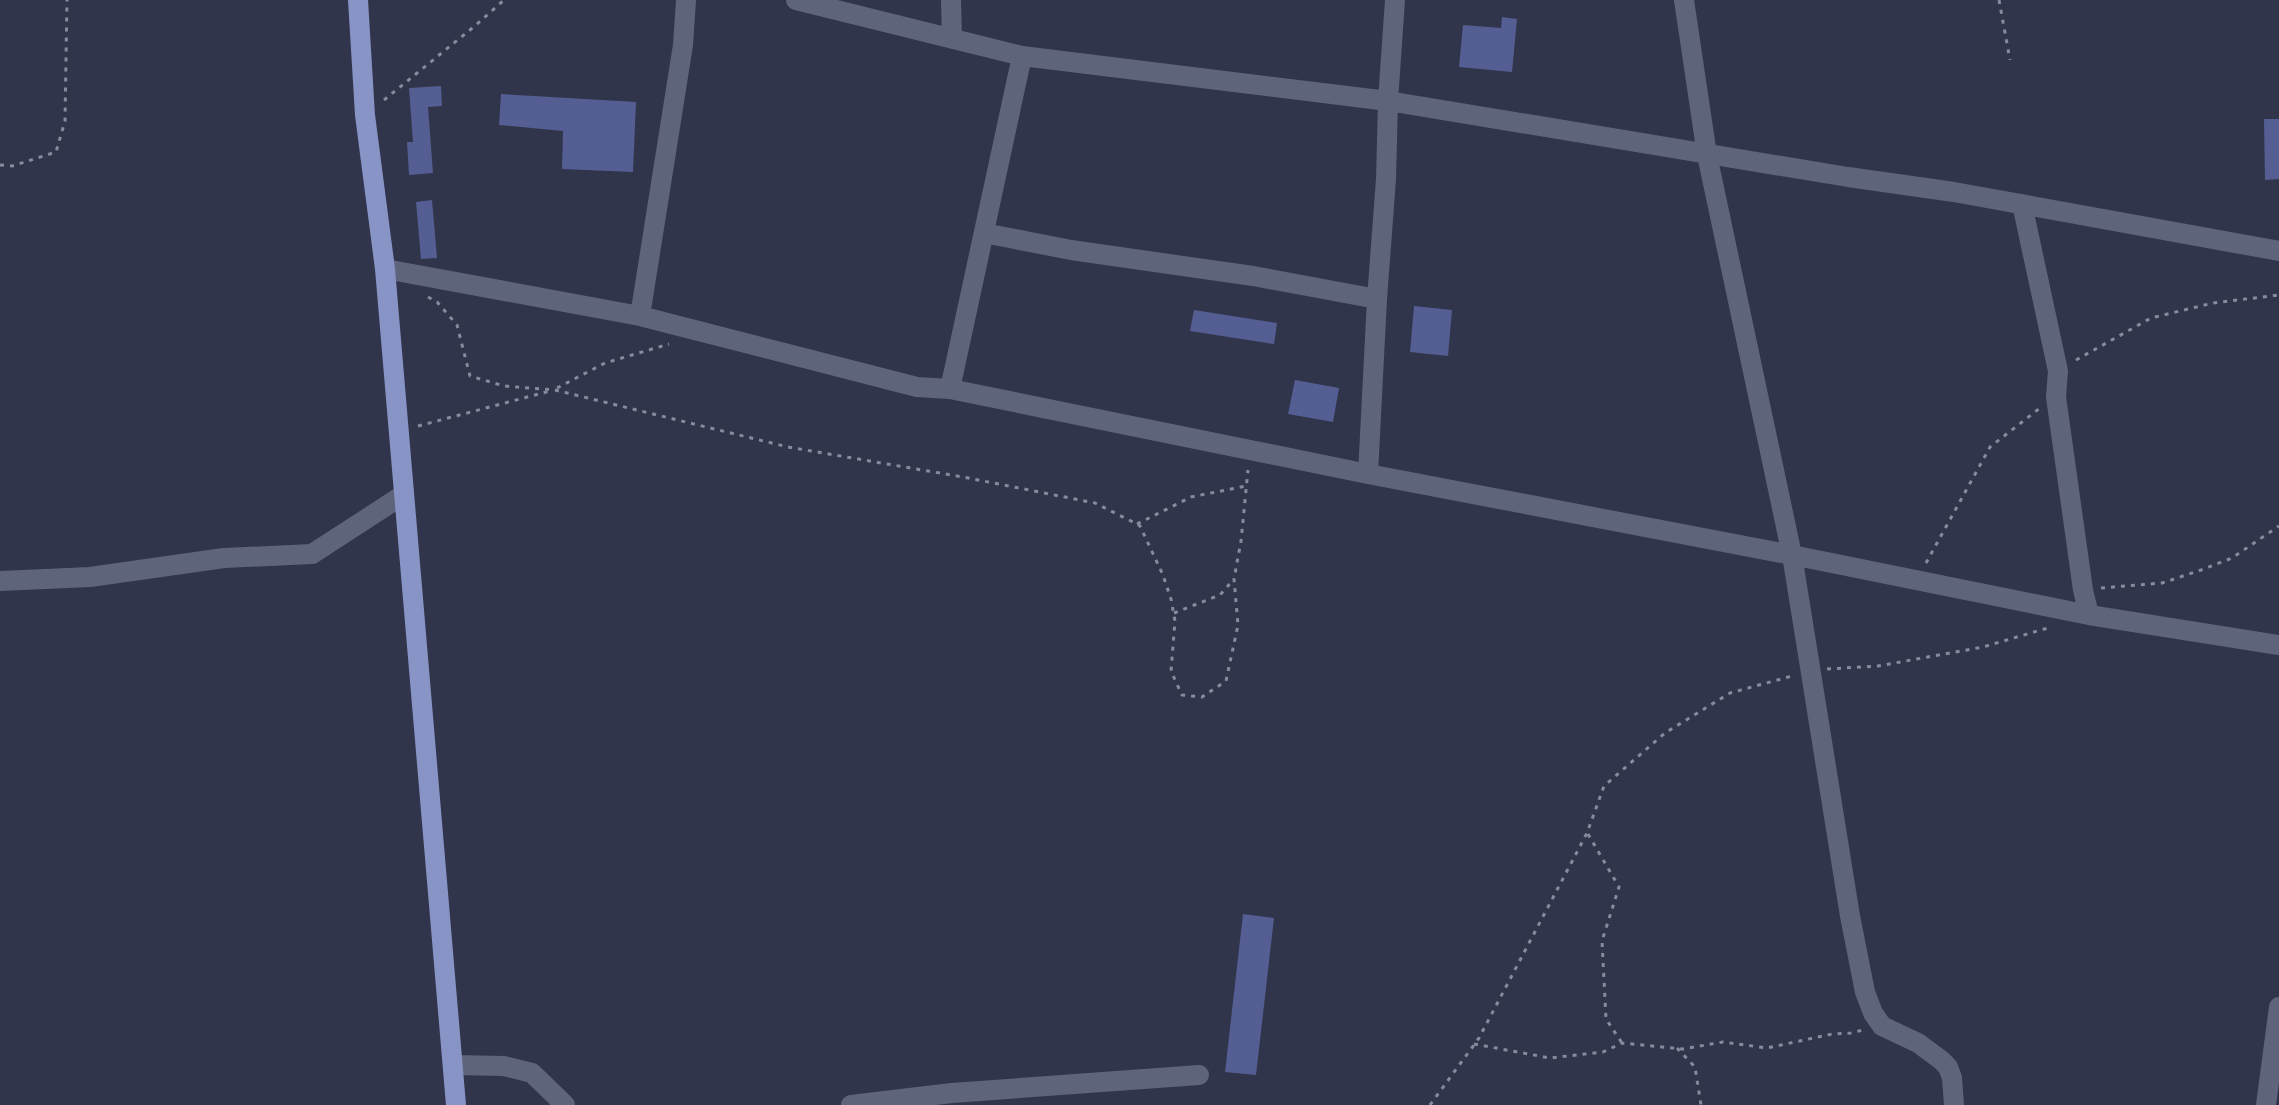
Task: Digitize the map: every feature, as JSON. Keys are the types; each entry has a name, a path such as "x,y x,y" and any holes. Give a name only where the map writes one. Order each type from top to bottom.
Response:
{"main road":[{"path":"358,0 365,115 385,269 456,1105"}],"street":[{"path":"640,316 683,45 686,0"},
{"path":"796,0 1022,56 1388,101 1707,155 1954,192 2279,251"},
{"path":"951,0 952,39"},
{"path":"1368,474 1395,0"},
{"path":"1684,0 1707,155 1792,555 1865,992 1882,1026 1918,1043 1948,1067 1954,1105"},
{"path":"950,389 1022,56"},
{"path":"2022,204 2058,371 2056,397 2089,615"},
{"path":"984,233 1377,299"},
{"path":"385,269 640,316 917,387 950,389 2089,615 2279,645"},
{"path":"0,581 90,577 224,558 312,554 403,495"},
{"path":"2266,1105 2279,1007"},
{"path":"453,1065 504,1066 532,1073 565,1105"},
{"path":"851,1105 952,1093 1199,1075"}],"path":[{"path":"0,165 12,166 56,152 65,121 67,0"},
{"path":"365,115 504,0"},
{"path":"1999,0 2010,60"},
{"path":"424,294 437,302 457,325 470,376 504,386 555,390 788,447 1095,503 1137,524 1163,575 1174,613 1171,671 1182,695 1202,697 1226,681 1238,625 1234,579 1250,450"},
{"path":"2058,371 2151,318 2213,303 2279,295"},
{"path":"398,431 555,390 605,363 678,341"},
{"path":"1916,580 1990,447 2056,397"},
{"path":"1137,524 1191,497 1246,486"},
{"path":"2083,590 2162,583 2232,558 2279,526"},
{"path":"1174,613 1220,595 1234,579"},
{"path":"1430,1105 1474,1044 1587,833 1604,786 1665,733 1730,693 1812,670 1878,666 1968,650 2059,624"},
{"path":"1587,833 1619,887 1602,941 1606,1019 1622,1043"},
{"path":"1474,1044 1550,1058 1603,1052 1622,1043 1677,1048 1723,1042 1767,1048 1832,1034 1863,1031 1873,1013"},
{"path":"1677,1048 1695,1067 1701,1105"}],"building":[{"path":"1502,17 1517,19 1512,72 1459,67 1463,25 1501,28"},
{"path":"441,86 442,106 428,107 433,173 409,175 407,142 413,142 409,88"},
{"path":"501,94 636,102 633,172 562,169 563,131 499,125"},
{"path":"2264,119 2279,119 2279,179 2265,180"},
{"path":"432,200 437,258 421,259 416,202"},
{"path":"1414,306 1452,310 1448,356 1410,352"},
{"path":"1194,310 1277,323 1274,344 1190,331"},
{"path":"1295,380 1339,388 1333,422 1288,414"},
{"path":"1243,914 1274,918 1256,1075 1225,1072"}]}
